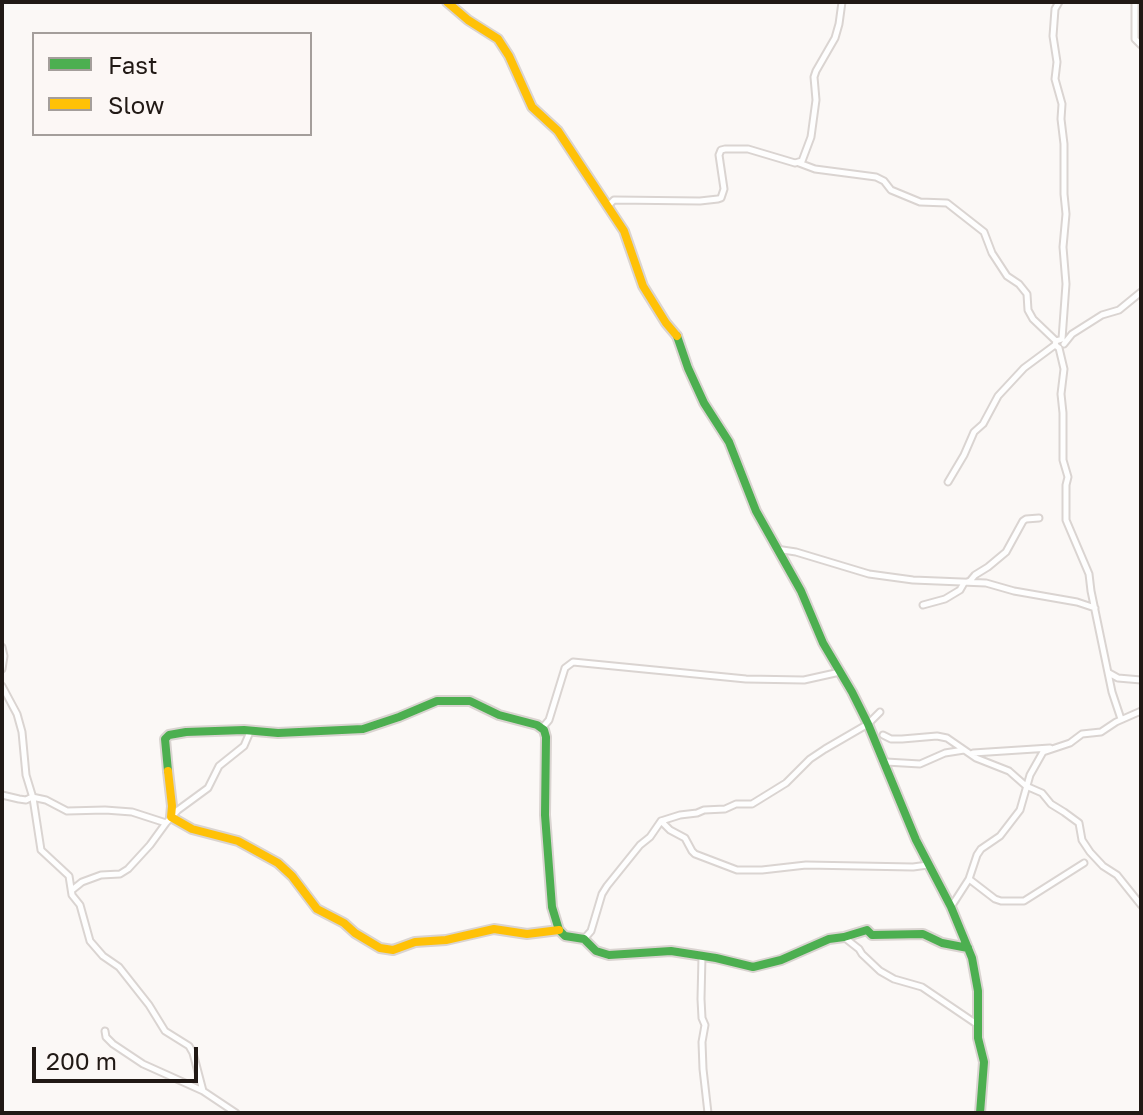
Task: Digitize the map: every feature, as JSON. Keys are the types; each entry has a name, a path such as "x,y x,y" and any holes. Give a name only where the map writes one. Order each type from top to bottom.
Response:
{"street":[{"path":"447,2 498,39 532,107 558,131 627,237 643,286 678,337 704,403 729,442 756,511 801,591 823,643 868,724 896,794 968,948 976,977 978,1038 984,1062 980,1113"},
{"path":"799,163 804,159 811,137 816,100 814,77 835,38 842,2"},
{"path":"1059,2 1055,9 1053,36 1057,62 1055,79 1062,104 1066,214 1063,247 1066,284 1059,343 1064,369 1061,394 1063,460 1068,477 1066,520 1087,566 1108,673 1121,719"},
{"path":"1135,2 1135,39 1141,45"},
{"path":"607,208 614,200 700,201 721,198 724,189 719,155 725,149 748,149 815,169 876,177 891,190 909,198 920,202 947,203 984,232 992,253 1007,276 1027,294 1028,310 1033,319 1059,343"},
{"path":"948,482 974,432 983,424 998,396 1024,368 1102,315 1119,310 1141,292"},
{"path":"923,605 945,599 960,590 964,583 1006,552 1023,521 1039,518"},
{"path":"776,549 869,574 913,580 986,583 1096,608"},
{"path":"2,647 2,669"},
{"path":"543,727 549,720 565,668 573,662 746,679 804,680 840,672"},
{"path":"1108,673 1118,678 1141,680"},
{"path":"2,686 20,722 26,775 41,850 69,876 72,895 80,905 93,944 119,967 165,1031 189,1046 203,1091"},
{"path":"168,820 172,806 165,741 186,732 278,733 363,729 437,701 456,700 470,701 499,715 543,727"},
{"path":"883,735 891,739 947,738 972,753 1051,748 1070,743 1082,734 1101,732 1141,711"},
{"path":"584,939 591,931 607,886 661,821 704,810 725,809 732,804 752,804 786,783 810,759 868,724 880,712"},
{"path":"543,727 546,737 545,815 552,907 559,930 565,936 584,939 596,951 609,955 671,951 702,955 746,967 781,960 829,939 867,930 872,935 923,934 942,943 968,948"},
{"path":"72,890 82,882 101,875 120,874 128,869 168,820 208,788 219,766 244,746 250,732"},
{"path":"951,907 969,879 981,849 1000,836 1020,810 1038,757 1051,748"},
{"path":"885,762 920,764 945,753 964,750"},
{"path":"972,753 976,758 1009,771 1079,823 1082,840 1090,852 1117,875 1141,905"},
{"path":"2,795 46,800 67,811 132,812 238,841 278,863 317,909 380,948 393,950 415,942 446,940 494,929 527,934 559,930"},
{"path":"661,821 685,838 695,854 737,870 806,865 928,865"},
{"path":"969,879 995,899 1024,901 1084,863"},
{"path":"844,937 880,971 894,979 922,987 978,1025"},
{"path":"702,955 703,1069 708,1113"},
{"path":"105,1031 113,1044 143,1064 203,1091 236,1113"}],"traffic: fast":[{"path":"677,336 704,403 729,442 756,511 801,591 823,643 868,724 916,840 951,907 972,958 978,991 978,1038 984,1062 980,1113"},
{"path":"168,771 165,739 169,735 244,730 278,733 363,729 437,701 470,701 499,715 537,725 544,730 545,815 552,907 559,930 565,936 584,939 596,951 609,955 671,951 753,967 781,960 829,939 867,930 872,935 923,934 942,943 968,948"}],"traffic: slow":[{"path":"447,2 498,39 532,107 558,131 624,231 643,286 677,336"},
{"path":"168,771 171,817 192,829 238,841 278,863 317,909 380,948 393,950 415,942 446,940 494,929 527,934 559,930"}]}
